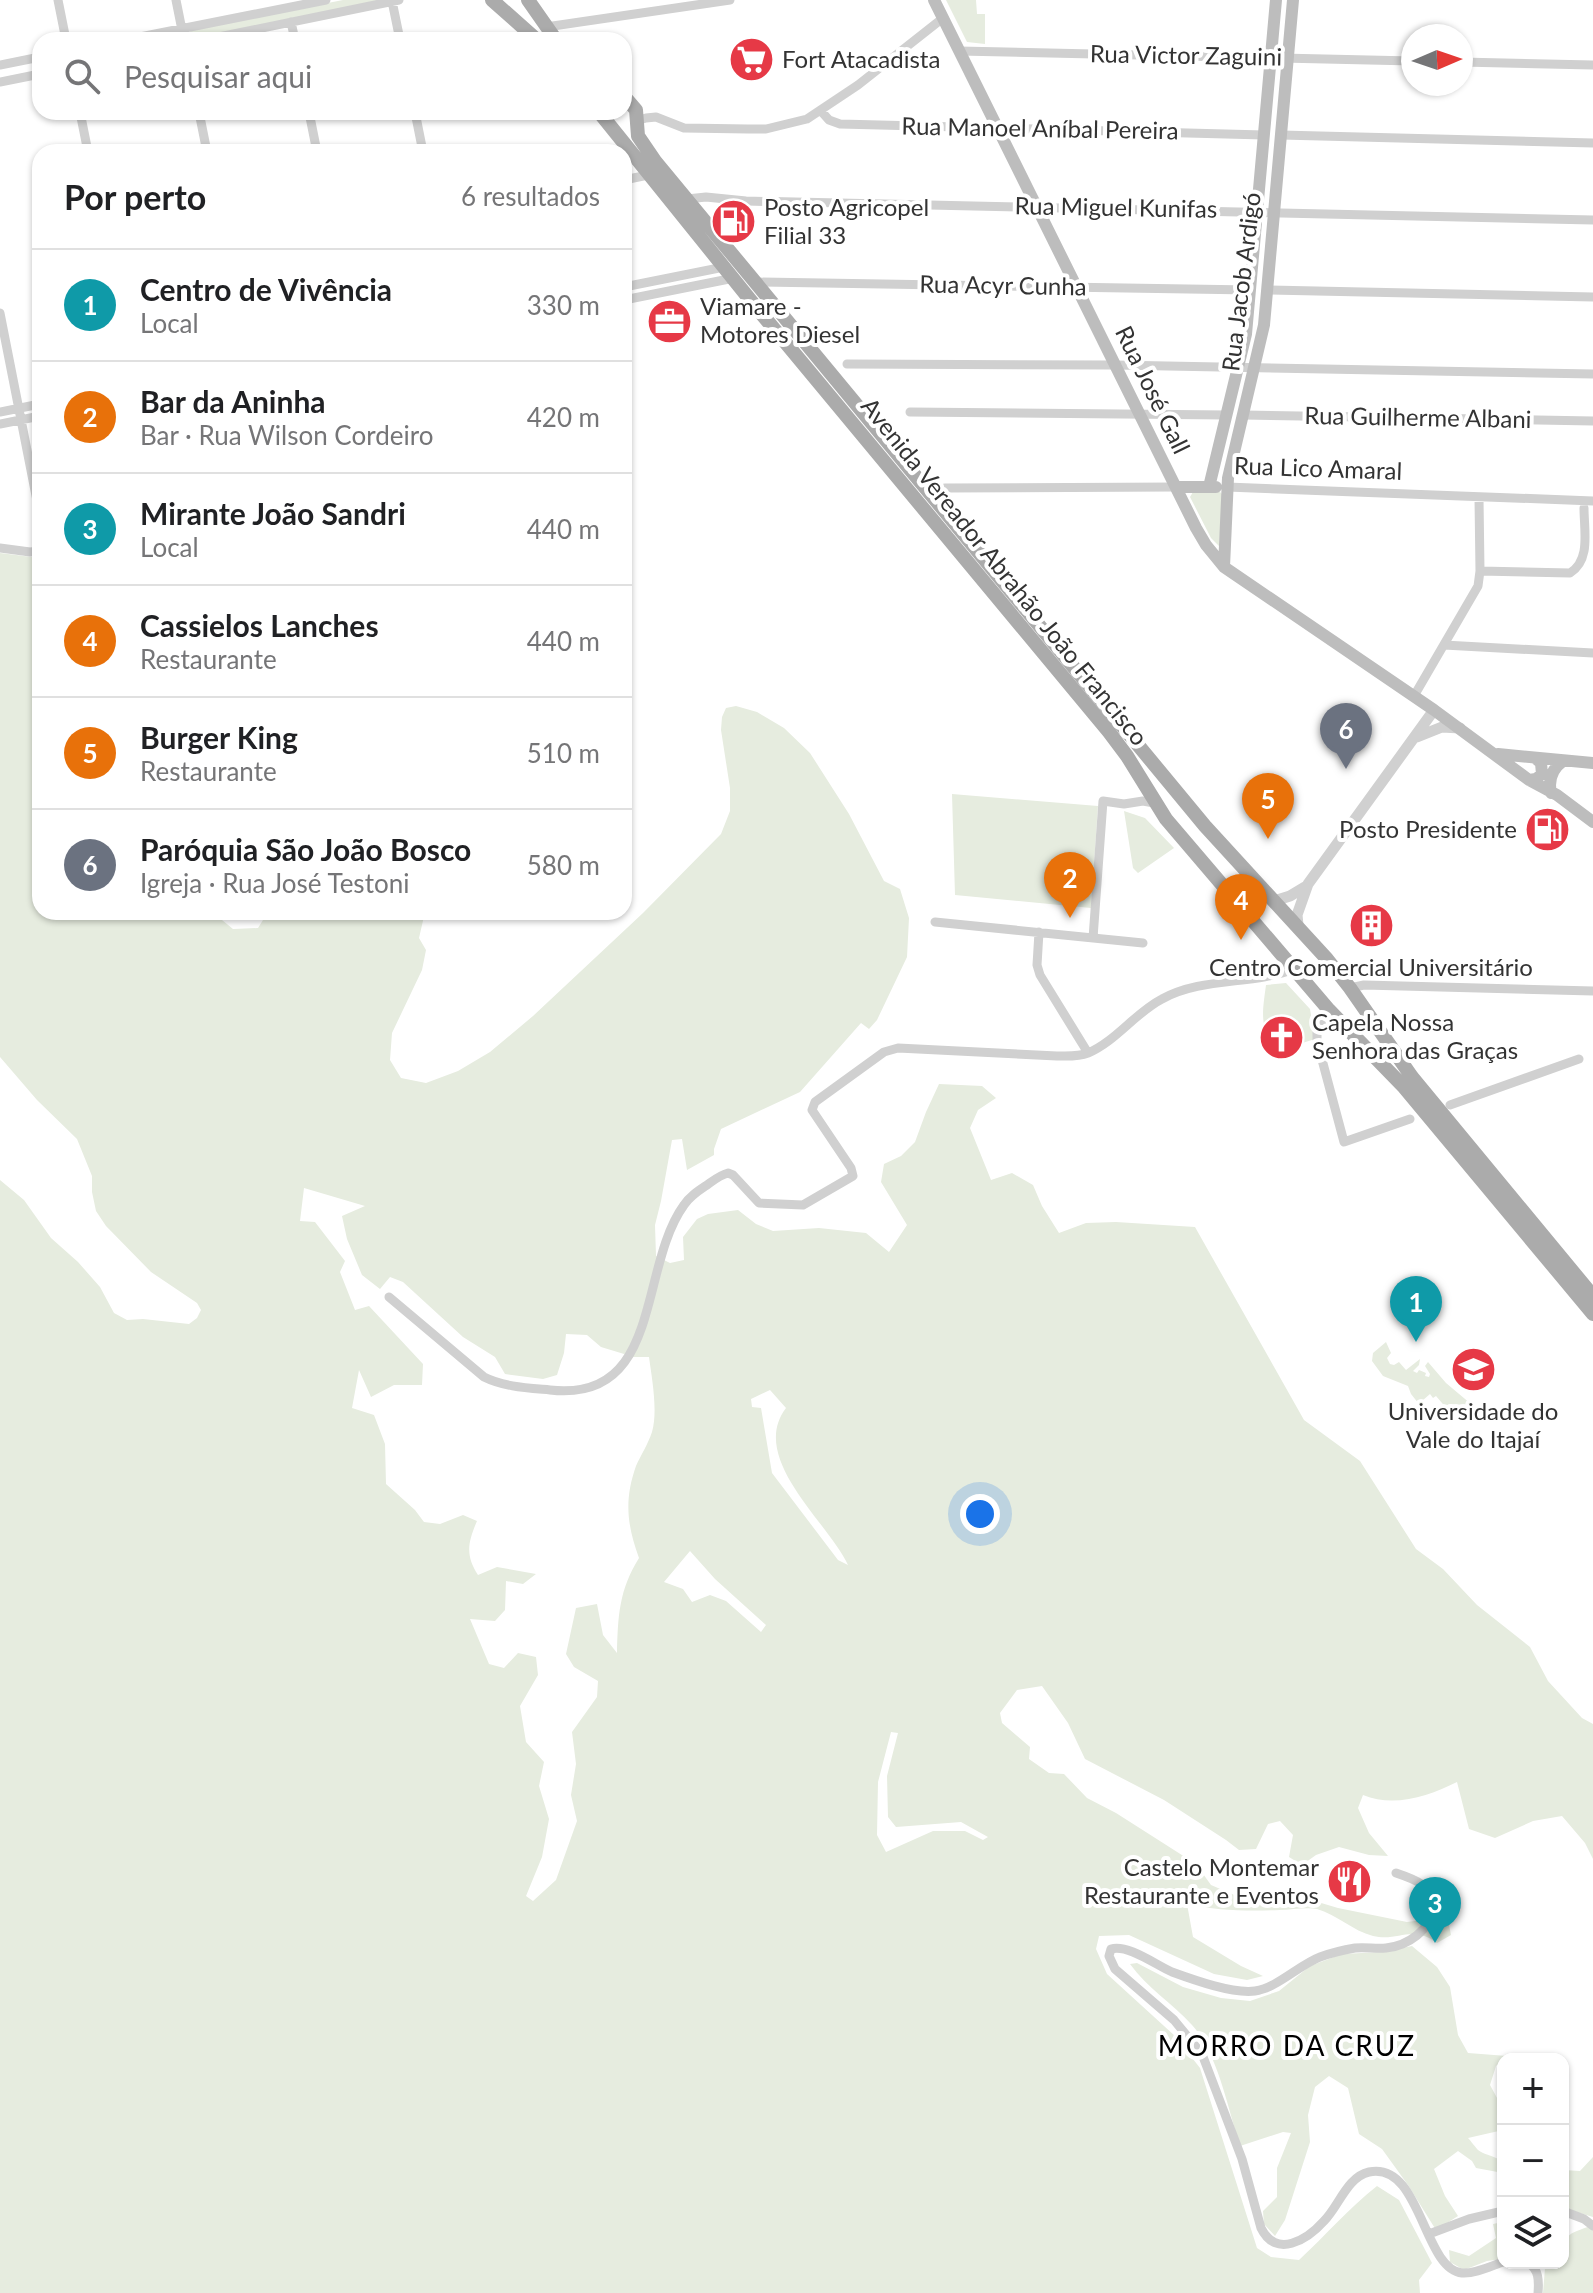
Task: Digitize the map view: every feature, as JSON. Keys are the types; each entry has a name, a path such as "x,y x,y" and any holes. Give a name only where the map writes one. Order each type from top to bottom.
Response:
{"main road":[{"path":"492,0 528,32"},
{"path":"528,0 550,32"},
{"name":"Rua José Gall","path":"934,0 1206,545 1224,567 1593,822"},
{"name":"Rua Jacob Ardigó","path":"1209,487 1239,367 1251,290 1276,0"},
{"name":"Rua Jacob Ardigó","path":"1224,567 1227,487 1262,335 1293,0"},
{"name":"Avenida Vereador Abrahão João Francisco","path":"632,104 637,113 637,131 641,142 1229,855 1298,925 1350,988 1412,1077 1593,1296"},
{"name":"Avenida Vereador Abrahão João Francisco","path":"605,120 624,144"},
{"path":"609,120 620,126 636,121"},
{"name":"Avenida Vereador Abrahão João Francisco","path":"632,154 1109,732 1166,819 1329,1010 1403,1086 1593,1314"},
{"name":"Rua Lico Amaral","path":"1176,487 1227,487"},
{"path":"1495,754 1593,763"},
{"path":"1529,780 1536,779 1543,770 1535,758"},
{"path":"1551,793 1553,772 1563,761"},
{"path":"1154,803 1186,803"},
{"path":"1329,1010 1340,1010 1346,1006 1350,988"}],"street":[{"path":"58,0 64,32"},
{"path":"176,0 183,32"},
{"path":"166,32 326,0"},
{"path":"546,27 730,0"},
{"path":"243,32 396,1 399,32"},
{"path":"636,121 656,117 684,128 766,129 807,119 858,85 943,18"},
{"path":"291,22 293,32"},
{"name":"Rua Victor Zaguini","path":"959,51 1401,61"},
{"path":"0,65 32,59"},
{"path":"1473,62 1593,65"},
{"path":"0,82 32,76"},
{"name":"Rua Manoel Aníbal Pereira","path":"821,111 829,120 840,124 1264,135"},
{"path":"82,120 86,144"},
{"path":"201,120 205,144"},
{"path":"311,120 315,144"},
{"path":"417,120 421,144"},
{"path":"1281,135 1593,143"},
{"path":"632,178 648,175"},
{"name":"Rua Miguel Kunifas","path":"687,199 706,197 746,201 1593,220"},
{"path":"632,285 729,272"},
{"path":"632,298 729,272"},
{"path":"659,280 662,292"},
{"name":"Rua Acyr Cunha","path":"756,282 1251,290"},
{"path":"1267,290 1593,297"},
{"path":"0,313 32,476"},
{"path":"847,364 1115,365 1593,374"},
{"path":"0,412 32,406"},
{"path":"910,412 1227,415"},
{"name":"Rua Guilherme Albani","path":"1243,415 1593,421"},
{"path":"0,424 32,418"},
{"name":"Rua Lico Amaral","path":"945,488 1176,487"},
{"name":"Rua Lico Amaral","path":"1227,487 1593,501"},
{"path":"1414,696 1478,586 1479,498"},
{"path":"1480,571 1570,573 1578,568 1584,557 1584,508"},
{"path":"0,548 32,552"},
{"path":"1444,645 1593,653"},
{"path":"1274,901 1297,893 1308,884 1434,710"},
{"path":"1417,737 1442,727 1460,728"},
{"path":"1093,938 1103,801 1154,803"},
{"path":"1298,925 1297,915 1308,884"},
{"path":"935,922 1143,943"},
{"path":"1039,932 1037,965 1040,975 1088,1053"},
{"path":"389,1297 484,1377 496,1383 564,1392 583,1389 609,1377 630,1357 667,1239 675,1219 692,1195 728,1173 759,1203 803,1205 853,1176 812,1106 884,1052 898,1048 1077,1056 1099,1046 1162,999 1185,990 1294,969"},
{"path":"1350,988 1364,985 1593,991"},
{"path":"1329,1010 1317,1031 1317,1041 1344,1142 1410,1119"},
{"path":"1450,1105 1579,1059"},
{"path":"1396,1873 1415,1879 1426,1887 1431,1896 1430,1921 1424,1930 1394,1946 1358,1948 1317,1958 1256,1991 1238,1990 1173,1972 1121,1948 1111,1949 1109,1956 1115,1969 1174,2020 1202,2054 1242,2159 1261,2228 1271,2242 1284,2245 1302,2239 1324,2221 1351,2183 1359,2176 1375,2172 1391,2176 1399,2182 1445,2265 1462,2273 1497,2264"},
{"path":"1429,2234 1497,2212"},
{"path":"1569,2213 1593,2226"},
{"path":"1535,2269 1538,2293"}],"shaded area":[{"path":"343,0 381,0 226,32 190,30"},
{"path":"946,0 976,0 977,14 985,14 985,44 967,42"},
{"path":"1193,492 1220,492 1223,495 1219,546 1211,538 1190,497"},
{"path":"0,553 32,557 32,920 222,920 233,929 258,928 263,920 423,920 419,938 426,950 422,970 392,1033 390,1060 401,1078 426,1083 458,1071 490,1052 643,913 721,834 730,811 730,788 721,730 726,708 736,706 757,712 784,728 810,753 849,814 884,881 900,889 909,918 907,957 877,1020 869,1029 861,1023 800,1092 721,1129 714,1155 687,1170 682,1139 672,1140 655,1225 656,1256 670,1263 684,1260 683,1237 697,1219 708,1214 738,1210 756,1224 773,1231 819,1228 866,1233 889,1252 907,1225 881,1182 884,1164 901,1156 915,1142 939,1084 982,1086 996,1098 978,1110 970,1128 991,1180 1012,1173 1033,1185 1059,1233 1086,1223 1195,1227 1304,1420 1360,1461 1416,1549 1443,1569 1477,1605 1530,1647 1548,1681 1582,1718 1593,1724 1593,1859 1585,1843 1562,1816 1533,1821 1495,1838 1469,1829 1457,1782 1411,1799 1375,1799 1363,1795 1358,1808 1369,1833 1388,1856 1369,1855 1339,1847 1316,1855 1302,1865 1289,1857 1293,1835 1280,1821 1268,1824 1256,1849 1239,1850 1164,1800 1085,1759 1068,1723 1042,1686 1017,1690 1000,1713 1002,1723 1030,1747 1029,1759 1049,1773 1064,1774 1087,1798 1196,1864 1211,1885 1246,1900 1269,1904 1291,1894 1338,1908 1407,1922 1423,1920 1441,1912 1448,1920 1451,1935 1437,1943 1428,1937 1412,1934 1373,1936 1317,1909 1233,1910 1187,1904 1193,1937 1263,1976 1247,1980 1214,1974 1129,1935 1099,1936 1096,1949 1107,1974 1175,2036 1200,2068 1257,2248 1271,2257 1299,2260 1377,2186 1399,2200 1432,2263 1419,2280 1420,2293 0,2293 0,1180 24,1200 51,1238 100,1287 114,1313 127,1320 189,1324 201,1310 197,1303 151,1272 106,1226 96,1211 92,1176 77,1139 37,1100 0,1057","holes":["304,1188 365,1206 342,1216 347,1239 362,1275 380,1289 390,1277 403,1282 463,1337 495,1357 505,1374 543,1379 557,1375 566,1334 587,1335 601,1347 634,1357 649,1357 654,1424 632,1478 629,1501 630,1523 639,1558 627,1581 621,1604 617,1653 603,1635 597,1604 576,1608 566,1654 574,1667 598,1681 597,1697 572,1732 576,1764 571,1795 577,1821 556,1880 533,1901 526,1896 542,1857 549,1819 539,1786 544,1762 526,1742 520,1706 538,1675 536,1657 518,1653 504,1668 489,1664 470,1619 495,1621 505,1610 506,1581 523,1584 536,1574 497,1567 478,1575 469,1548 477,1521 463,1515 440,1524 424,1522 386,1484 385,1444 374,1415 352,1408 359,1370 371,1397 394,1385 422,1385 423,1364 369,1306 355,1310 340,1272 345,1261 315,1222 300,1221","770,1390 786,1408 777,1427 777,1448 784,1468 848,1565 838,1560 772,1473 761,1408 752,1407 751,1399","690,1551 715,1579 766,1625 761,1632 726,1601 710,1595 692,1602 683,1589 664,1582","891,1732 898,1733 887,1776 888,1817 896,1827 961,1822 988,1837 983,1840 965,1831 933,1831 886,1852 877,1835 878,1782"]},
{"path":"952,794 1098,806 1091,908 955,895"},
{"path":"1124,811 1145,818 1174,848 1138,873 1133,868"},
{"path":"1286,983 1310,1009 1315,1039 1274,1052 1263,1019 1266,985"},
{"path":"1386,1342 1391,1353 1387,1358 1390,1364 1399,1362 1406,1370 1420,1359 1413,1371 1417,1373 1419,1370 1429,1377 1425,1366 1428,1362 1446,1383 1471,1404 1454,1417 1436,1396 1433,1398 1430,1394 1422,1401 1434,1416 1431,1419 1408,1386 1383,1376 1372,1361 1373,1353"},
{"path":"1412,1946 1437,1967 1450,1987 1458,2035 1468,2053 1497,2055 1490,2085 1497,2098 1497,2131 1468,2138 1478,2150 1497,2159 1497,2172 1476,2168 1458,2151 1434,2169 1445,2196 1458,2216 1436,2230 1382,2149 1359,2134 1348,2088 1329,2076 1315,2087 1308,2115 1310,2142 1285,2220 1275,2236 1264,2224 1263,2211 1277,2197 1277,2168 1291,2133 1283,2132 1240,2146 1215,2066 1201,2037 1130,1964 1137,1963 1183,1987 1221,1998 1250,2001 1279,1991 1310,1966 1342,1954 1382,1952"},
{"path":"1593,2157 1593,2217 1569,2210 1569,2170 1580,2171"},
{"path":"1497,2223 1497,2260 1464,2270 1450,2262 1449,2250 1469,2256 1496,2238 1493,2224"},
{"path":"1593,2225 1593,2293 1543,2293 1545,2269 1569,2269 1569,2235"}],"place":[{"name":"Fort Atacadista","path":"751,60"},
{"name":"Posto Agricopel Filial 33","path":"733,222"},
{"name":"Viamare - Motores Diesel","path":"669,321"},
{"name":"Paróquia São João Bosco","path":"1346,769"},
{"name":"Posto Presidente","path":"1548,830"},
{"name":"Burger King","path":"1268,839"},
{"name":"Bar da Aninha","path":"1070,918"},
{"name":"Centro Comercial Universitário","path":"1371,926"},
{"name":"Cassielos Lanches","path":"1241,940"},
{"name":"Capela Nossa Senhora das Graças","path":"1281,1037"},
{"name":"Centro de Vivência","path":"1416,1342"},
{"name":"Universidade do Vale do Itajaí","path":"1473,1370"},
{"name":"Castelo Montemar Restaurante e Eventos","path":"1350,1882"},
{"name":"Mirante João Sandri","path":"1435,1943"}],"district":[{"name":"MORRO DA CRUZ","path":"1287,2046"}]}
